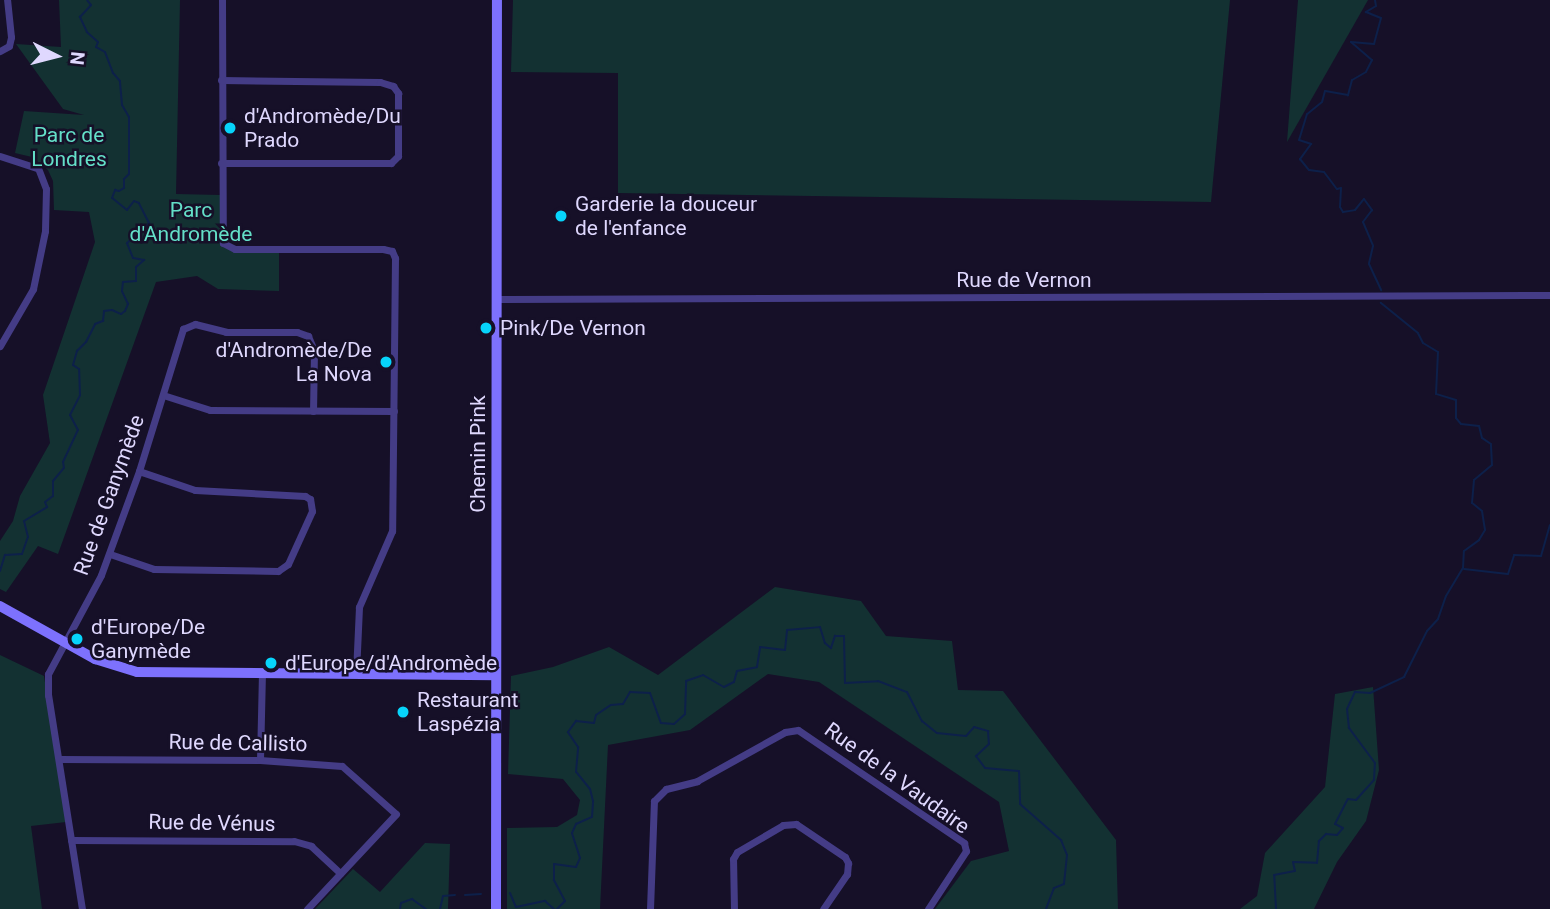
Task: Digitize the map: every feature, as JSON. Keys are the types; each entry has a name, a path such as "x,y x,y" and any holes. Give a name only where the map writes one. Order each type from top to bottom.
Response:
{"main road":[{"name":"Chemin Pink","path":"496,909 497,0"},
{"path":"0,606 106,664 137,672 496,675"}],"street":[{"path":"0,51 9,46 11,37 7,0"},
{"path":"222,0 220,232 223,243 229,248 392,251 395,258 392,531 359,607 356,673"},
{"path":"221,79 380,82 393,86 398,93 398,156 391,163 221,163"},
{"path":"0,156 38,168 46,184 46,210 33,289 0,346"},
{"name":"Rue de Vernon","path":"498,299 1550,295"},
{"name":"Rue de Ganymède","path":"82,909 47,681 63,641 98,584 110,554 139,471 181,334 186,326 195,324 226,332 297,332 308,336 314,344 313,411"},
{"path":"163,395 209,410 394,411"},
{"path":"110,554 154,569 278,571 288,564 312,511 310,499 304,496 195,490 139,471"},
{"path":"260,760 262,672"},
{"name":"Rue de la Vaudaire","path":"650,909 654,801 666,789 697,781 785,732 798,730 964,843 966,851 928,909"},
{"name":"Rue de Callisto","path":"60,759 260,760 338,764 396,814 340,873"},
{"path":"734,909 733,859 737,852 783,825 796,824 845,857 848,863 847,874 822,909"},
{"name":"Rue de Vénus","path":"71,840 294,841 311,846 340,873"},
{"path":"307,909 340,873"}],"green space":[{"path":"59,0 180,0 176,194 220,195 226,246 279,250 279,291 218,289 197,276 156,282 58,554 38,546 6,592 0,589 0,541 13,521 20,496 50,443 43,395 95,242 89,212 54,210 53,181 48,170 32,157 15,153 24,111 84,115 63,109 16,44 61,47"},
{"path":"513,0 1230,0 1211,202 618,193 618,73 511,72"},
{"path":"1298,0 1368,0 1287,142"},
{"path":"775,587 861,601 886,636 952,641 958,690 1003,691 1116,840 1118,909 935,909 971,861 1009,851 999,802 819,682 768,674 690,730 608,745 600,909 507,909 507,828 557,827 577,815 580,800 563,779 508,774 511,676 553,667 609,647 658,675"},
{"path":"0,655 44,676 66,822 31,826 42,909 0,909"},
{"path":"1373,687 1379,770 1366,821 1337,862 1314,909 1240,909 1257,896 1265,853 1325,787 1335,694"},
{"path":"425,843 450,844 448,909 315,909 353,869 380,892"}],"waterway":[{"path":"0,571 5,555 22,554 28,537 24,521 47,507 45,502 53,496 53,481 64,468 63,462 78,430 70,415 80,395 79,369 73,365 77,351 86,342 95,324 103,321 104,311 112,310 121,314 125,311 128,304 122,291 123,282 136,281 136,267 144,260 133,258 127,243 149,223 139,203 134,201 127,210 112,198 115,190 124,188 124,179 129,174 129,117 122,105 120,81 113,73 105,52 96,47 98,42 87,32 80,17 91,5 87,0"},
{"path":"1375,0 1376,6 1366,12 1381,18 1374,44 1351,42 1372,60 1366,72 1352,80 1348,95 1325,91 1322,102 1307,114 1299,140 1311,144 1300,159 1309,170 1324,172 1337,189 1341,188 1340,207 1343,212 1355,210 1364,199 1372,210 1363,222 1373,246 1369,264 1381,290"},
{"path":"1276,909 1274,875 1295,871 1293,862 1317,863 1319,841 1326,834 1337,835 1343,828 1335,824 1348,799 1356,800 1374,780 1375,763 1349,728 1347,709 1355,692 1370,693 1404,677 1427,631 1438,619 1446,596 1463,568 1464,551 1479,540 1485,530 1482,511 1472,503 1474,480 1492,465 1491,444 1482,438 1479,426 1461,424 1456,418 1456,400 1436,394 1438,352 1423,343 1418,333 1381,303"},
{"path":"1464,569 1508,574 1514,555 1541,556 1550,525"},
{"path":"557,909 565,901 554,880 554,864 576,867 580,858 572,833 576,824 592,817 593,801 590,789 576,772 578,747 568,732 576,721 594,723 596,715 611,705 623,704 630,692 650,693 661,723 674,724 685,714 686,681 703,675 724,687 734,682 737,671 757,667 760,647 785,650 787,630 820,627 825,643 831,648 835,636 844,636 845,683 878,681 907,692 922,721 937,733 966,736 974,727 988,731 989,744 976,756 985,768 1019,771 1020,804 1061,840 1067,855 1064,884 1054,888 1046,909"},
{"path":"510,893 516,907 545,901 554,909"},
{"path":"465,895 481,894"},
{"path":"440,909 443,896 455,895"},
{"path":"400,909 401,903 412,899 426,909"}],"place":[{"name":"d'Andromède/Du Prado","path":"230,128"},
{"name":"Garderie la douceur de l'enfance","path":"561,216"},
{"name":"Pink/De Vernon","path":"486,328"},
{"name":"d'Andromède/De La Nova","path":"386,362"},
{"name":"d'Europe/De Ganymède","path":"77,639"},
{"name":"d'Europe/d'Andromède","path":"271,663"},
{"name":"Restaurant Laspézia","path":"403,712"}],"park label":[{"name":"Parc de Londres","path":"69,147"},
{"name":"Parc d'Andromède","path":"191,222"}]}
